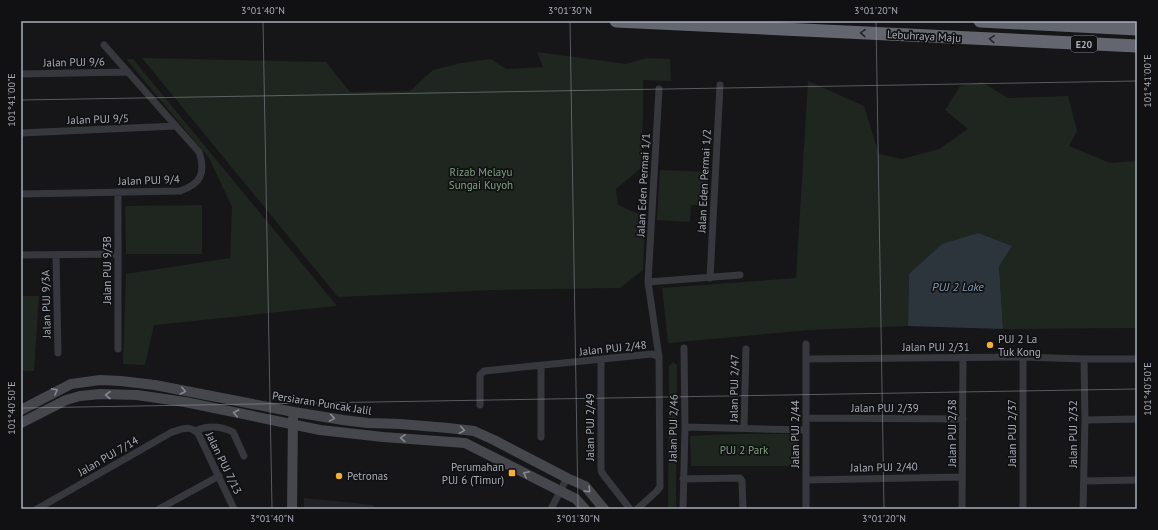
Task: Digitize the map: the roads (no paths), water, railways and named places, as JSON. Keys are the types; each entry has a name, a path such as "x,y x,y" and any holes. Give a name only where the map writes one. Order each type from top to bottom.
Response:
{"highway":[{"name":"Lebuhraya Maju","path":"616,21 1137,46"},
{"name":"E20","path":"980,21 1137,29"},
{"path":"1070,25 1090,21"},
{"path":"1031,41 1090,51 1137,54"}],"main road":[{"name":"Persiaran Puncak Jalil","path":"21,410 71,384 100,380 155,385 294,412 368,423 400,424 474,431 585,486 604,509"},
{"path":"21,423 66,400 80,396 100,394 137,395 186,402 312,428 383,437 465,442 576,499 585,509"},
{"path":"292,509 292,446 294,412"},
{"path":"274,421 286,432 292,446"},
{"path":"292,446 301,434 312,428"}],"street":[{"name":"Jalan PUJ 9/4","path":"21,194 180,191 197,182 201,176 201,158 199,152 104,45"},
{"name":"Jalan PUJ 9/6","path":"21,74 128,72"},
{"name":"Jalan Eden Permai 1/2","path":"710,278 720,85"},
{"name":"Jalan Eden Permai 1/1","path":"659,89 648,282 659,357"},
{"name":"Jalan PUJ 9/5","path":"21,133 176,126"},
{"name":"Jalan PUJ 9/3B","path":"118,192 118,349"},
{"path":"21,255 118,254"},
{"name":"Jalan PUJ 9/3A","path":"56,255 58,353"},
{"path":"648,282 740,276"},
{"name":"Jalan PUJ 2/44","path":"806,344 806,509"},
{"name":"Jalan PUJ 2/46","path":"683,509 685,427 684,348"},
{"name":"Jalan PUJ 2/47","path":"744,428 746,349"},
{"name":"Jalan PUJ 2/48","path":"480,405 480,373 484,371 652,354 659,357 660,487 637,509"},
{"name":"Jalan PUJ 2/31","path":"807,359 1023,357 1137,359"},
{"name":"Jalan PUJ 2/37","path":"1023,357 1023,509"},
{"name":"Jalan PUJ 2/38","path":"962,509 963,358"},
{"name":"Jalan PUJ 2/32","path":"1083,509 1085,420 1084,359"},
{"name":"Jalan PUJ 2/49","path":"601,360 601,470 630,509"},
{"path":"541,366 541,437"},
{"name":"Jalan PUJ 2/39","path":"806,418 963,419"},
{"path":"1085,420 1137,419"},
{"name":"Jalan PUJ 7/14","path":"37,509 172,432 184,428 193,430 205,427 227,429 233,432 244,456"},
{"path":"685,427 806,430"},
{"name":"Jalan PUJ 7/13","path":"193,430 198,433 234,509"},
{"path":"159,509 167,507 219,476"},
{"name":"Jalan PUJ 2/40","path":"806,480 962,477"},
{"path":"551,509 567,478"},
{"path":"683,479 740,478 742,481 743,509"},
{"path":"1084,481 1137,480"}],"water":[{"name":"PUJ 2 Lake","path":"978,233 1012,246 999,266 1003,329 908,326 909,274 942,244"}],"place":[{"name":"PUJ 2 La Tuk Kong","path":"990,345"},
{"name":"Perumahan PUJ 6 (Timur)","path":"512,473"},
{"name":"Petronas","path":"339,476"}],"park label":[{"name":"Rizab Melayu Sungai Kuyoh","path":"481,178"},
{"name":"PUJ 2 Park","path":"744,450"}]}
